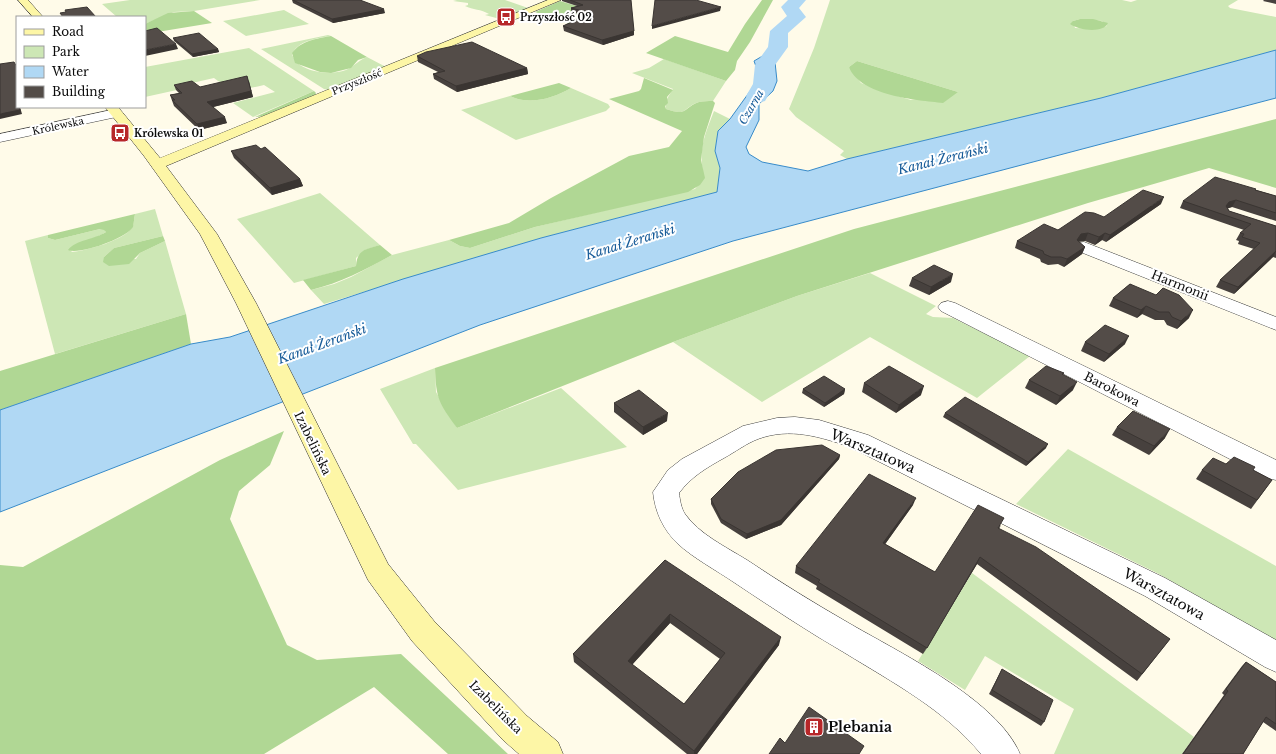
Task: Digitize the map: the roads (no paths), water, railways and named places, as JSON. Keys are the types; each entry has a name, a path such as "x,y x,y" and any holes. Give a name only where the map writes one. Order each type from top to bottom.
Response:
{"street":[{"path":"23,0 37,16"},
{"name":"Przyszłość","path":"158,164 556,0"},
{"name":"Izabelińska","path":"114,110 158,164 208,234 246,303 378,572 422,631 515,728 546,754"},
{"name":"Królewska","path":"0,138 114,110"},
{"name":"Harmonii","path":"1084,247 1276,324"},
{"name":"Barokowa","path":"948,307 1276,471"},
{"name":"Warsztatowa","path":"1003,754 963,713 938,695 906,673 835,631 688,536 675,522 668,509 666,492 677,477 691,465 751,432 789,425 820,428 859,441 1155,586 1276,657"}],"water":[{"name":"Kanał Żerański","path":"778,47 775,62 777,81 773,91 759,104 759,120 746,147 749,154 762,162 808,171 847,159 1101,98 1276,50 1276,98 733,241 480,325 0,512 0,410 191,344 230,337 403,279 541,238 717,192 720,168 715,151 718,131 730,119 753,87 758,72 754,61"}],"waterway":[{"name":"Czarna","path":"757,96 764,84 765,65 778,47 779,31 797,17 790,7 798,0"}],"place":[{"name":"Przyszłość 02","path":"506,17"},
{"name":"Królewska 01","path":"120,133"},
{"name":"Plebania","path":"814,727"}]}
